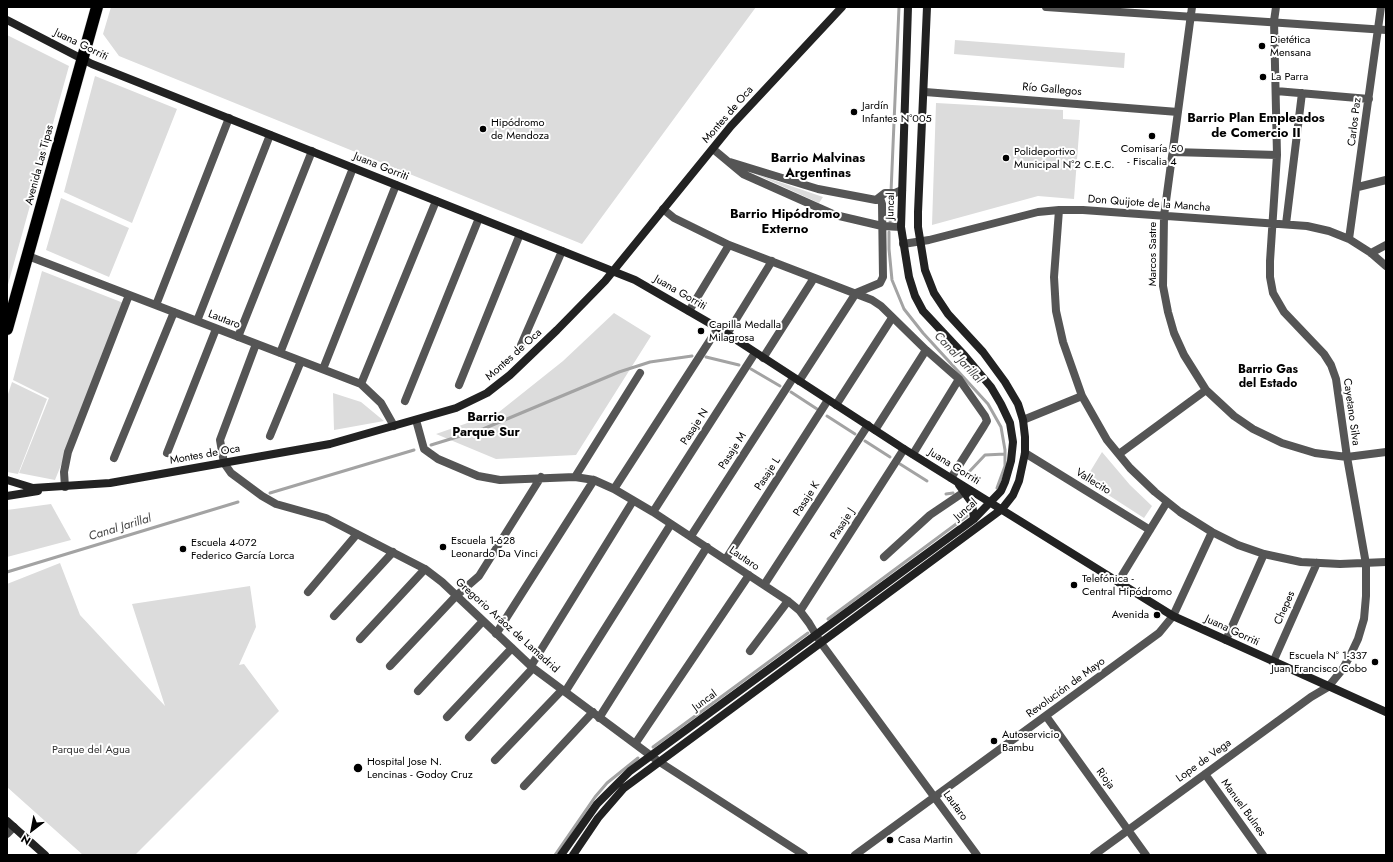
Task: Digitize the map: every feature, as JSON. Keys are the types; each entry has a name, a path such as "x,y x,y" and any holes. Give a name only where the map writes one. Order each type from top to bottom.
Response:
{"highway":[{"name":"Avenida Las Tipas","path":"7,329 97,7"}],"street":[{"name":"Montes de Oca","path":"7,480 33,488 110,483 330,444 456,408 487,392 510,375 557,330 613,272 731,126 842,7"},
{"name":"Juncal","path":"560,855 609,790 649,755 974,519 1000,491 1011,461 1013,442 1010,423 991,387 965,356 923,311 913,290 903,244 901,227 908,7"},
{"name":"Juncal","path":"573,855 598,818 624,788 658,761 1002,509 1013,495 1019,481 1025,453 1023,420 1018,404 1005,382 983,352 948,314 934,293 925,270 920,242 918,212 925,92 927,7"},
{"path":"1046,7 1110,9 1382,30"},
{"name":"Marcos Sastre","path":"1192,7 1164,216 1162,263 1163,286 1168,312 1184,355 1206,390 1244,424 1266,436 1298,449 1347,457 1386,452"},
{"name":"Cayetano Silva","path":"1276,7 1274,21 1277,154 1270,261 1274,293 1284,312 1315,343 1331,365 1336,379 1347,457 1366,564 1364,619 1358,639 1342,670 1328,686"},
{"name":"Carlos Paz","path":"1350,239 1369,99 1382,30 1381,7"},
{"name":"Juana Gorriti","path":"7,20 83,60 635,280 718,328 904,449 1173,616 1386,712"},
{"path":"1276,91 1369,99"},
{"name":"Río Gallegos","path":"925,92 1178,112"},
{"path":"1286,224 1302,93"},
{"path":"156,305 228,118"},
{"path":"197,321 270,135"},
{"path":"713,149 743,174 835,215 882,226 901,227"},
{"path":"238,337 312,152"},
{"path":"1173,152 1277,154"},
{"path":"729,162 818,189 876,200 885,193 895,193 902,190"},
{"path":"280,353 353,168"},
{"path":"1358,187 1386,180"},
{"path":"323,369 396,185"},
{"path":"856,293 880,283 883,277 882,204 880,198"},
{"path":"361,384 436,201"},
{"path":"663,210 674,218 729,245 856,293 876,303 958,379 987,421 953,479 972,503 974,519"},
{"path":"1059,210 1054,277 1056,305 1064,347 1082,396 1097,424 1119,454 1142,480 1167,502 1212,532 1238,545 1264,554 1288,560 1317,563 1366,564 1386,562"},
{"name":"Don Quijote de la Mancha","path":"903,244 920,242 1038,212 1059,210 1286,224 1329,231 1350,239 1371,253 1386,266"},
{"path":"405,401 479,218"},
{"path":"459,384 520,234"},
{"path":"690,311 729,245"},
{"path":"1371,253 1386,245"},
{"path":"521,345 562,251"},
{"name":"Lautaro","path":"28,256 361,384 381,403 394,426"},
{"path":"727,334 772,261"},
{"path":"763,358 814,278"},
{"name":"Pasaje M","path":"691,536 856,293"},
{"path":"65,487 64,472 68,452 129,295"},
{"path":"114,458 174,312"},
{"path":"836,405 892,318"},
{"path":"614,489 718,328"},
{"path":"167,454 216,329"},
{"path":"224,463 220,440 256,344"},
{"name":"Pasaje K","path":"764,585 926,350"},
{"name":"Pasaje N","path":"653,512 755,353"},
{"path":"270,436 301,361"},
{"path":"574,477 640,372"},
{"path":"913,454 958,379"},
{"path":"1119,454 1206,390"},
{"path":"1023,420 1082,396"},
{"name":"Pasaje L","path":"726,560 828,400"},
{"name":"Lautaro","path":"416,420 424,449 438,459 478,476 500,480 541,477 574,477 594,480 614,489 653,512 788,601 800,611 821,643 977,855"},
{"name":"Pasaje J","path":"800,611 904,449"},
{"name":"Vallecito","path":"1025,453 1150,530"},
{"name":"Gregorio Aráoz de Lamadrid","path":"224,463 231,473 262,496 276,504 326,518 425,569 532,667 634,744 804,855"},
{"path":"390,666 456,596 479,576 541,477"},
{"path":"496,634 594,480"},
{"name":"Montes de Oca","path":"7,496 65,487"},
{"path":"884,557 930,515 964,492"},
{"path":"469,737 532,667 633,501"},
{"path":"1118,582 1167,502"},
{"path":"495,760 563,690 671,524"},
{"name":"Revolución de Mayo","path":"855,855 1159,632 1173,616 1212,532"},
{"path":"308,592 358,534"},
{"path":"524,786 596,715 707,547"},
{"path":"334,616 393,552"},
{"path":"1226,640 1264,554"},
{"name":"Chepes","path":"1273,662 1317,563"},
{"path":"360,639 425,569"},
{"path":"634,744 749,575"},
{"path":"750,651 788,601"},
{"path":"418,691 483,621"},
{"path":"447,717 512,648"},
{"name":"Lope de Vega","path":"1094,855 1328,686"},
{"name":"Rioja","path":"1046,716 1146,855"},
{"name":"Manuel Bulnes","path":"1205,774 1263,855"},
{"path":"7,821 45,855"},
{"path":"7,834 14,827"}],"green space":[{"name":"Hipódromo de Mendoza","path":"111,7 756,7 582,244 119,56 103,34"},
{"path":"7,35 69,66 7,288"},
{"path":"955,40 1125,53 1124,68 954,54"},
{"path":"95,76 177,109 132,223 64,192"},
{"name":"Polideportivo Municipal N°2 C.E.C.","path":"936,103 1063,110 1063,119 1080,120 1074,199 1038,196 932,225"},
{"path":"753,173 823,197 819,203"},
{"path":"61,198 129,228 109,277 46,250"},
{"path":"42,271 126,304 55,480 19,473 49,398 13,380"},
{"path":"614,313 651,336 576,455 496,459 436,434 499,412 563,361"},
{"path":"12,382 47,399 18,474 7,472 7,397"},
{"path":"333,393 361,402 384,421 334,430"},
{"path":"1102,452 1130,485 1152,506 1144,518 1085,480"},
{"path":"51,504 71,540 7,557 7,510"},
{"name":"Parque del Agua","path":"60,563 80,615 165,706 132,604 250,586 256,627 239,665 244,664 279,711 135,855 83,855 7,787 7,584"}],"waterway":[{"name":"Canal Jarillal","path":"891,192 899,7"},
{"path":"890,225 891,197"},
{"name":"Canal Jarillal","path":"889,232 892,280 904,309 923,333 988,404 1001,427 1005,450 1005,466 997,488"},
{"path":"431,445 483,429 619,372 650,362 692,356"},
{"path":"706,357 739,365"},
{"path":"751,369 780,386"},
{"path":"791,392 817,409"},
{"path":"827,416 855,434"},
{"path":"865,441 890,457"},
{"name":"Canal Jarillal","path":"270,493 414,450"},
{"name":"Canal Jarillal","path":"968,473 985,455 1005,454"},
{"path":"900,464 927,481"},
{"path":"946,494 953,493"},
{"name":"Canal Jarillal","path":"7,572 238,502"},
{"path":"828,619 967,516"},
{"path":"653,747 808,633"},
{"path":"555,855 595,797 607,783 638,758"}],"place":[{"name":"Dietética Mensana","path":"1262,46"},
{"name":"La Parra","path":"1263,77"},
{"name":"Jardín Infantes N°005","path":"854,112"},
{"name":"Hipódromo de Mendoza","path":"483,129"},
{"name":"Comisaría 50 - Fiscalia 4","path":"1152,136"},
{"name":"Polideportivo Municipal N°2 C.E.C.","path":"1006,158"},
{"name":"Capilla Medalla Milagrosa","path":"701,331"},
{"name":"Escuela 1-628 Leonardo Da Vinci","path":"443,547"},
{"name":"Escuela 4-072 Federico García Lorca","path":"183,549"},
{"name":"Telefónica - Central Hipódromo","path":"1074,585"},
{"name":"Avenida","path":"1157,615"},
{"name":"Escuela N° 1-337 Juan Francisco Cobo","path":"1375,662"},
{"name":"Autoservicio Bambu","path":"994,741"},
{"name":"Hospital Jose N. Lencinas - Godoy Cruz","path":"358,768"},
{"name":"Casa Martin","path":"890,840"}],"district":[{"name":"Barrio Plan Empleados de Comercio II","path":"1256,126"},
{"name":"Barrio Malvinas Argentinas","path":"818,166"},
{"name":"Barrio Hipódromo Externo","path":"785,222"},
{"name":"Barrio Gas del Estado","path":"1268,377"},
{"name":"Barrio Parque Sur","path":"486,426"}]}
